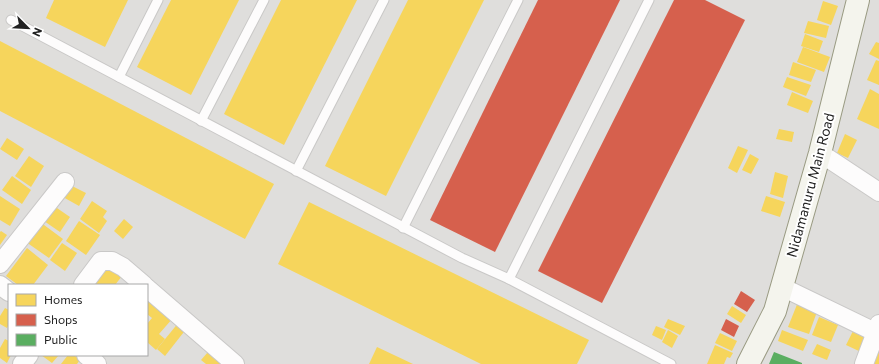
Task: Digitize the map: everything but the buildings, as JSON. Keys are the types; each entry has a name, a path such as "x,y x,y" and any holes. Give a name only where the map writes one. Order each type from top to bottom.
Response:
{"main road":[{"name":"Nidamanuru Main Road","path":"748,364 775,311 820,154 858,0"}],"street":[{"path":"820,154 879,192"},
{"path":"0,264 65,182"},
{"path":"84,284 101,261 112,260 123,267 143,284"},
{"path":"0,285 8,291"},
{"path":"782,287 878,330 864,364"},
{"path":"148,289 235,364"},
{"path":"22,364 28,356"},
{"path":"87,356 97,364"}],"lane":[{"path":"119,77 158,0"},
{"path":"201,121 264,0"},
{"path":"296,171 384,0"},
{"path":"403,228 518,0"},
{"path":"509,279 648,0"},
{"path":"11,20 403,228 462,258 509,279 671,364"}],"shaded area":[{"path":"0,0 879,0 879,364 0,364"}]}
